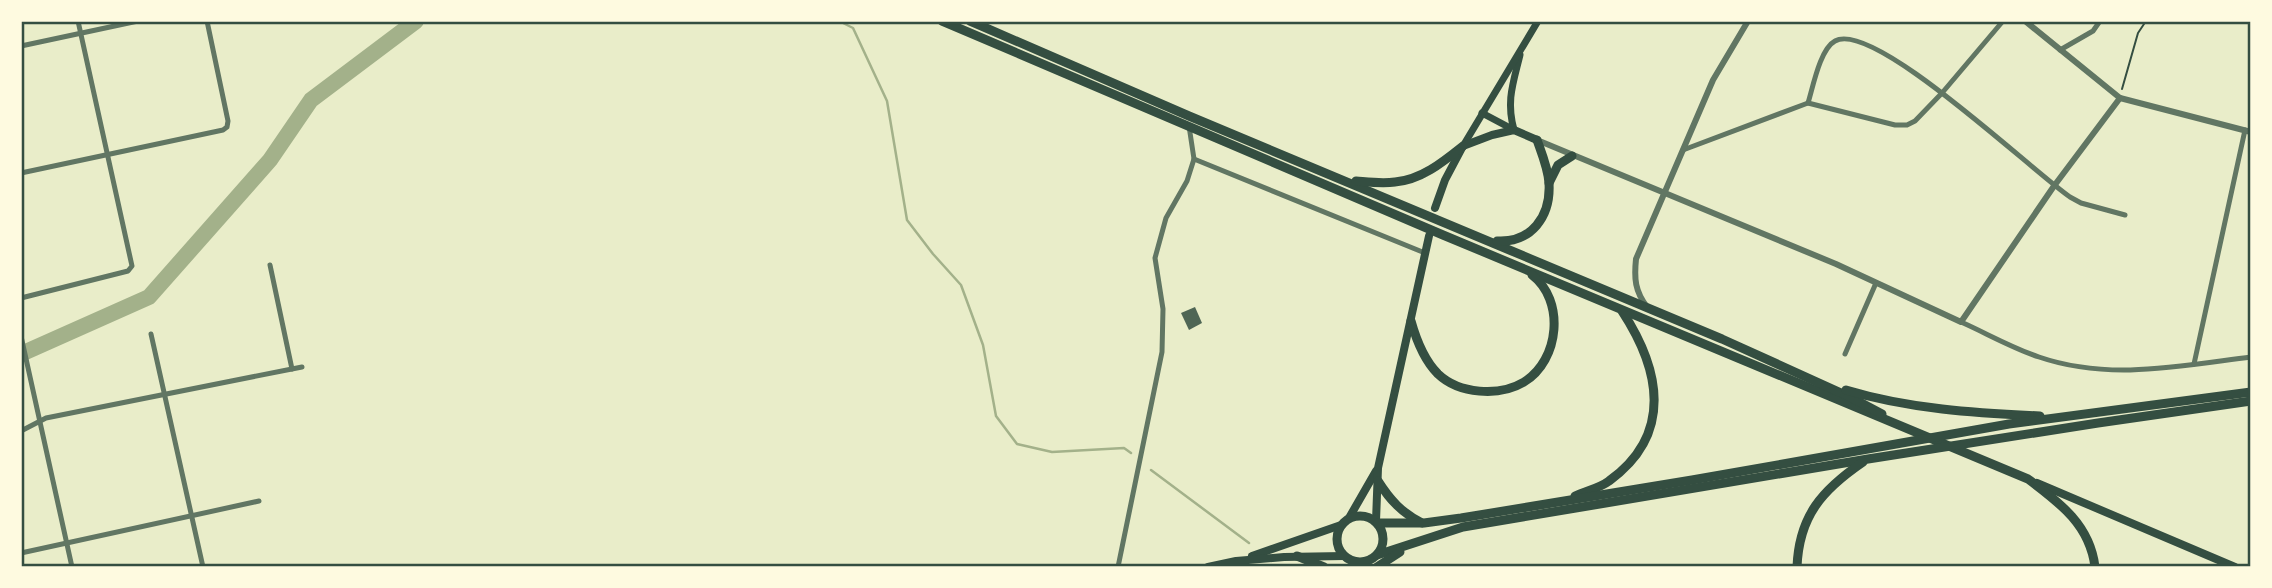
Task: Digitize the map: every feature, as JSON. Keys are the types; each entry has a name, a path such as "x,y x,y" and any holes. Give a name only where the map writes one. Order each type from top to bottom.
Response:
{"highway":[{"path":"942,21 1550,280 2028,479 2063,505 2074,518 2086,535 2094,555 2095,567"},
{"path":"970,21 1817,381 1917,434"},
{"path":"1536,140 1545,162 1549,184"},
{"path":"1347,181 1395,182 1410,179 1439,166 1462,146"},
{"path":"1488,240 1511,241 1534,230 1545,209 1549,184 1558,165 1572,156"},
{"path":"1411,321 1428,361 1438,374 1447,380 1474,391 1509,389 1525,382 1538,370 1548,354 1555,316 1544,286 1525,269"},
{"path":"1562,502 1608,482 1636,456 1654,419 1656,399 1653,376 1636,332 1621,309"},
{"path":"1817,381 1866,396 1942,410 2066,416"},
{"path":"2251,392 2066,416 1424,523 1377,522 1363,515 1345,521 1337,537 1344,560 1374,562 1426,538 1464,527 1868,459 2251,401"},
{"path":"1797,567 1797,550 1803,526 1823,495 1844,475 1868,459"},
{"path":"1378,481 1393,503 1410,517 1424,523"},
{"path":"1374,562 1384,543 1382,529 1377,522"},
{"path":"1297,556 1324,567"}],"main road":[{"path":"1435,208 1462,146 1538,21"},
{"path":"1514,130 1509,114 1509,97 1521,48"},
{"path":"1482,113 1536,140"},
{"path":"1462,146 1514,130"},
{"path":"1377,522 1378,468 1429,236"},
{"path":"1208,567 1283,547 1345,521 1378,468"},
{"path":"2028,479 2235,567"},
{"path":"1236,561 1297,556 1344,560"}],"street":[{"path":"21,298 131,269 132,266 78,21"},
{"path":"21,47 138,21"},
{"path":"21,173 107,156 227,127 207,21"},
{"path":"1648,309 1636,291 1636,259 1713,80 1748,21"},
{"path":"1683,150 1808,103 1895,125 1907,125 1915,121 1942,93 2003,21"},
{"path":"2025,21 2120,98 2248,131 2194,364"},
{"path":"2060,50 2093,31 2100,21"},
{"path":"1808,103 1821,59 1834,41 1846,37 1887,53 1942,93 2054,186 2081,203 2125,215"},
{"path":"1961,322 2054,186 2120,98"},
{"path":"1118,567 1162,352 1163,309 1155,258 1166,218 1186,181 1194,159 1189,126"},
{"path":"1536,140 1811,253 2039,357 2090,369 2132,372 2251,357"},
{"path":"1194,159 1425,253"},
{"path":"270,265 292,369"},
{"path":"1845,354 1877,283"},
{"path":"150,334 203,567"},
{"path":"21,335 72,567"},
{"path":"21,431 39,421 302,367"},
{"path":"21,552 259,501"}],"path":[{"path":"2120,98 2138,33 2146,21"}],"building":[{"path":"1195,307 1202,323 1189,330 1181,313"}],"waterway":[{"path":"21,354 149,297 270,160 311,100 416,21"},
{"path":"839,21 853,28 887,101 907,220 961,285 983,345 996,416 1017,444 1052,452 1124,448 1131,453"},
{"path":"1151,470 1249,543"}]}
